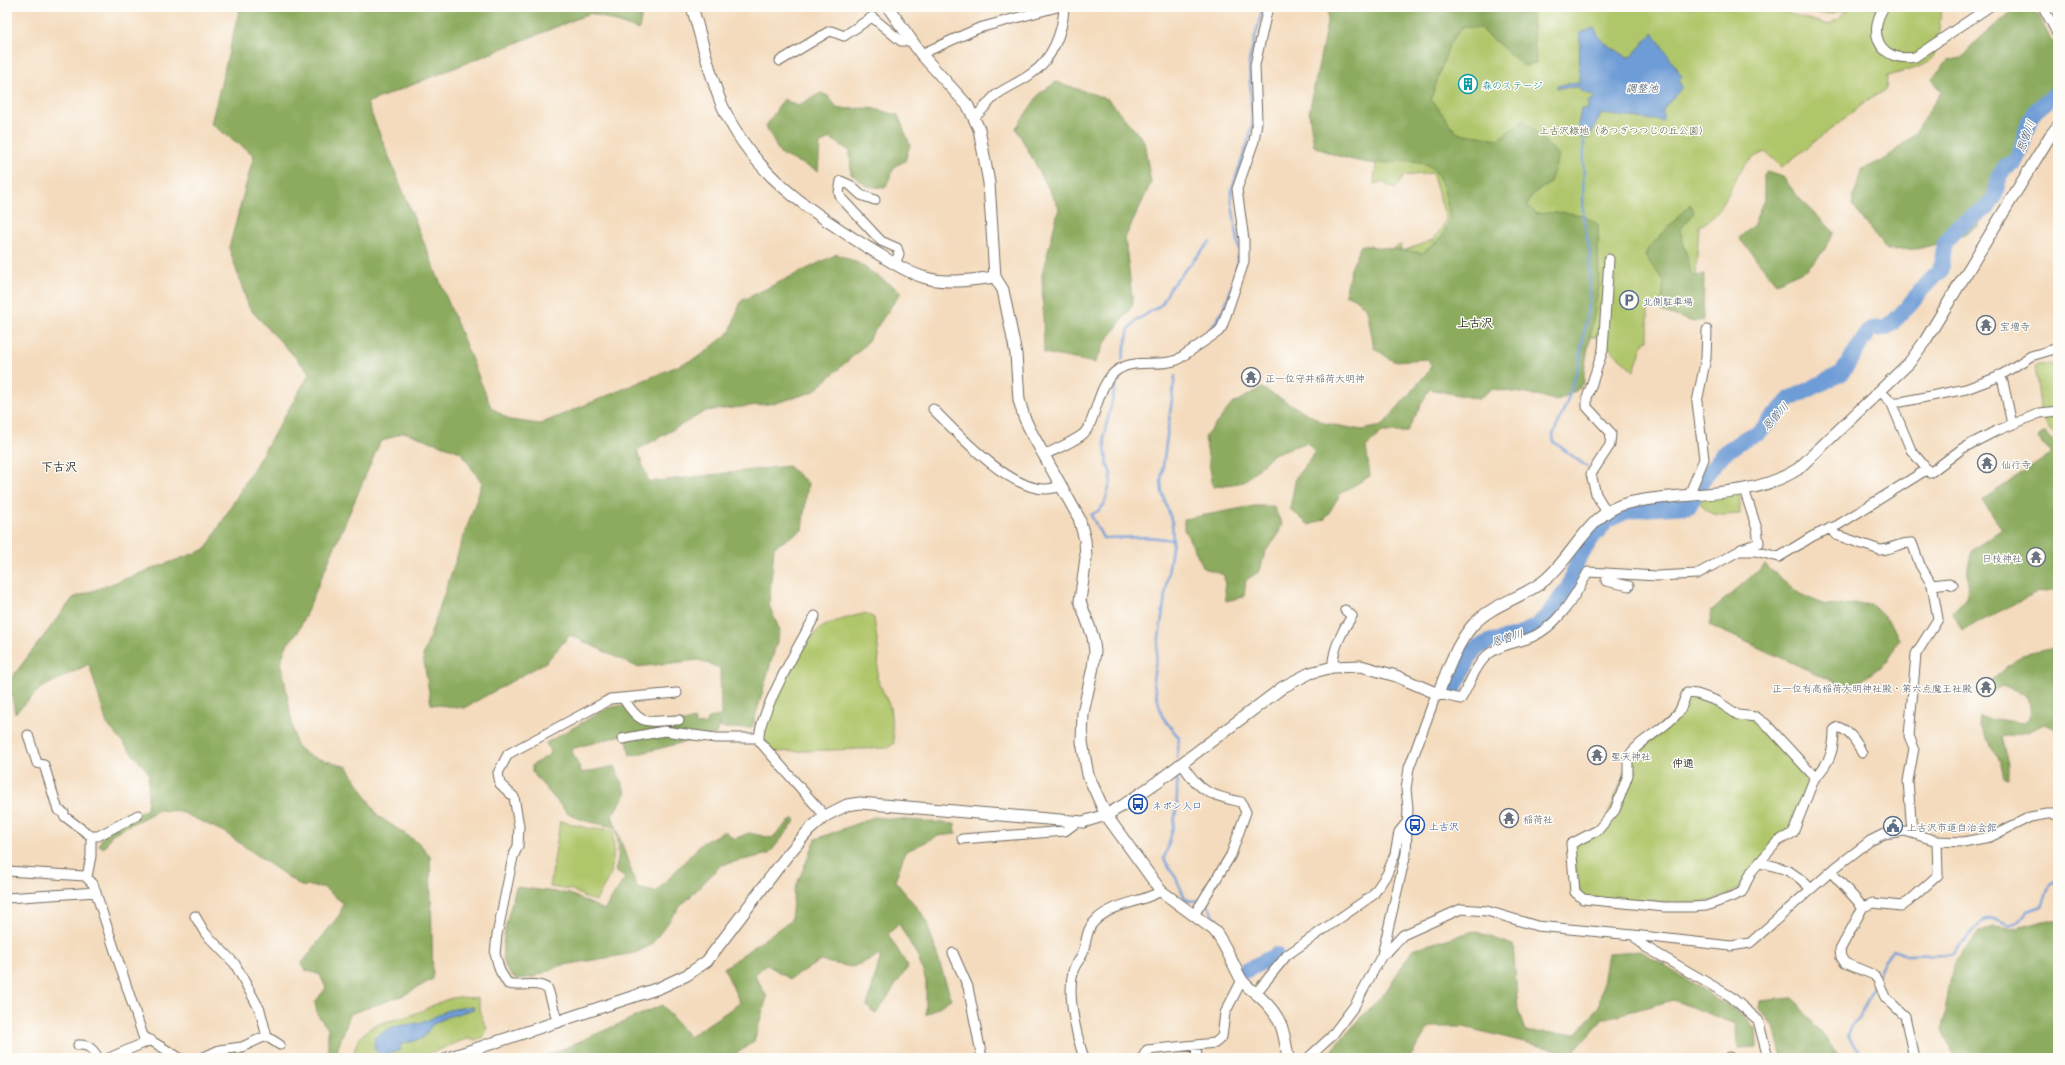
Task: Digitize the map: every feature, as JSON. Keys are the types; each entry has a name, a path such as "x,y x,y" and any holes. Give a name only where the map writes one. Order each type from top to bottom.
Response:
{"street":[{"path":"692,7 722,106 752,155 768,174 808,210 895,264 915,274 940,281 995,277"},
{"path":"888,7 921,54 960,96 974,117 979,129 989,183 995,277 1003,290 1014,347 1019,400 1031,432 1079,518 1085,540 1086,558 1080,601 1093,637 1095,651 1093,668 1083,713 1082,742 1088,774 1106,816 1161,891 1214,930 1220,938 1242,980 1273,1009 1280,1020 1288,1058"},
{"path":"921,54 979,28 1057,7"},
{"path":"974,117 980,113 995,96 1032,74 1053,52 1063,18 1064,7"},
{"path":"1044,455 1083,434 1090,423 1102,390 1110,376 1120,368 1132,365 1170,362 1177,360 1218,332 1222,327 1244,262 1244,240 1237,189 1254,141 1257,122 1254,80 1255,65 1268,7"},
{"path":"1884,7 1877,26 1880,45 1886,52 1896,57 1907,58 1915,57 1989,7"},
{"path":"2043,7 2058,35"},
{"path":"780,61 828,32 831,31 844,36 872,17 901,41 911,41"},
{"path":"1308,1058 1331,1037 1355,1005 1382,955 1406,853 1406,789 1411,759 1434,700 1461,642 1472,626 1485,614 1531,590 1545,580 1561,564 1594,522 1606,511 1629,502 1744,489 1773,483 1798,469 1881,392 1909,363 1925,340 2050,136 2058,126"},
{"path":"875,200 862,196 850,185 841,181 839,193 841,198 881,241 897,248 899,254 895,264"},
{"path":"1606,511 1596,494 1591,474 1610,446 1612,433 1587,407 1587,398 1602,350 1610,258"},
{"path":"1694,495 1704,459 1697,402 1706,358 1707,330"},
{"path":"1891,402 1901,402 1966,389 1999,375 2031,356 2058,348"},
{"path":"1999,375 2003,382 2012,424"},
{"path":"1881,392 1891,402 1910,450 1930,474 1963,448 2012,424 2040,413 2058,411"},
{"path":"933,409 1002,473 1022,483 1045,489 1061,487"},
{"path":"1739,551 1755,551 1780,557 1926,470"},
{"path":"448,1058 659,988 687,975 707,961 786,857 809,830 825,816 847,805 860,803 1077,822 1106,816 1182,764 1283,687 1310,673 1333,667 1361,666 1396,676 1438,694 1461,699 1481,662 1489,653 1498,648 1529,638 1552,625 1580,588 1588,572 1657,576 1697,574 1739,551 1759,543 1757,529 1744,489"},
{"path":"1830,528 1836,535 1880,550 1889,549 1900,543 1912,543 1920,565 1932,585 1938,615 1933,627 1916,654 1909,736 1914,748 1908,781 1912,832"},
{"path":"1606,581 1629,586"},
{"path":"1932,585 1949,583 1953,585"},
{"path":"1333,667 1334,656 1347,624 1352,616 1345,610"},
{"path":"815,616 791,658 765,715 758,738 825,816"},
{"path":"1814,779 1812,774 1766,724 1756,717 1738,715 1717,701 1686,690 1679,712 1667,724 1642,743 1628,757 1628,775 1615,810 1598,830 1571,844 1575,892 1583,899 1664,907 1706,906 1726,900 1742,892 1751,872 1778,842 1793,833 1814,779 1826,766 1834,747 1835,729 1841,728 1847,732 1858,742 1862,753"},
{"path":"558,1022 548,989 536,983 516,986 508,984 500,971 494,954 496,935 513,857 518,846 519,826 514,797 500,784 498,773 504,758 508,754 604,702 623,698 677,693"},
{"path":"623,698 634,714 645,722 679,720"},
{"path":"622,739 664,731 703,739 758,738"},
{"path":"28,735 37,763 44,765 58,810 64,813 64,816 80,830 91,836 98,836 138,815"},
{"path":"1182,764 1201,788 1221,798 1242,802 1246,812 1231,855 1194,915"},
{"path":"1382,955 1388,951 1403,935 1461,909 1487,911 1537,926 1731,946 1742,945 1750,943 1830,872 1870,841 1891,833 1905,831 1937,840 1963,842 1990,837 2030,817 2058,814"},
{"path":"962,839 1065,831 1077,822"},
{"path":"1256,993 1287,955 1373,895 1387,874 1395,854 1399,832 1407,822"},
{"path":"87,877 91,856 91,836"},
{"path":"1914,1058 1907,1018 1885,997 1876,977 1845,963 1840,954 1840,950 1863,907 1872,903 1901,906 1908,902 1938,875 1937,840"},
{"path":"1759,863 1779,866 1792,871 1811,889"},
{"path":"7,871 87,877 94,884 133,1011 143,1036 180,1058"},
{"path":"1830,872 1863,907"},
{"path":"1084,1058 1070,988 1073,969 1083,953 1089,930 1095,921 1104,914 1120,907 1152,897 1161,891"},
{"path":"7,898 96,892"},
{"path":"195,916 205,933 236,964 260,1010 266,1036 280,1045"},
{"path":"1633,935 1644,946 1730,996 1758,1020 1768,1058"},
{"path":"954,959 968,987 982,1058"},
{"path":"1145,1058 1144,1055 1147,1050 1215,1043 1222,1037 1225,1013 1242,980"},
{"path":"202,1058 219,1050 242,1047 266,1036"},
{"path":"109,1058 151,1040"},
{"path":"78,1045 90,1047 98,1058"},
{"path":"1196,1046 1197,1058"}],"green space":[{"path":"240,7 643,7 639,30 591,13 367,103 491,407 510,420 540,424 699,357 730,332 741,301 837,254 858,263 901,292 864,346 813,392 776,403 706,411 637,450 649,482 788,466 808,483 802,530 774,547 769,605 780,631 752,728 721,728 720,720 716,734 630,756 626,734 571,749 582,773 615,766 626,794 612,815 637,888 656,892 702,843 725,831 734,839 749,833 772,838 793,818 796,820 769,854 721,865 679,908 651,945 635,953 558,966 534,977 518,979 511,975 505,966 503,944 507,919 516,887 570,894 604,910 625,878 615,871 618,860 618,849 615,827 585,821 568,814 532,772 532,765 551,754 546,743 608,708 624,705 644,723 684,722 694,719 696,725 706,724 709,718 721,716 720,668 698,660 637,667 570,635 546,662 464,708 431,704 423,656 482,483 461,452 404,432 380,442 298,632 287,645 281,660 296,746 309,756 348,767 378,816 420,844 430,856 433,979 404,995 350,1014 338,1046 336,1058 328,1058 328,1029 317,1014 315,1002 326,988 320,975 303,969 302,963 340,914 343,903 323,887 301,886 224,832 179,811 159,810 112,834 104,848 99,845 111,818 147,810 149,773 107,724 89,664 41,688 15,713 9,681 73,598 206,549 310,373 249,308 229,248 254,155 211,124"},
{"path":"1328,7 1531,7 1536,63 1524,66 1480,28 1462,27 1449,45 1431,99 1457,133 1499,139 1524,120 1559,156 1549,184 1535,192 1527,205 1537,214 1578,214 1592,220 1598,225 1599,286 1584,370 1584,382 1577,390 1556,401 1541,396 1492,389 1478,399 1429,389 1407,432 1382,432 1366,447 1370,476 1341,493 1325,519 1309,525 1290,509 1296,477 1315,453 1308,442 1273,454 1244,482 1213,487 1205,437 1232,404 1262,388 1324,423 1362,430 1382,426 1432,367 1428,359 1393,361 1374,348 1367,309 1354,298 1345,294 1351,269 1361,245 1423,253 1442,237 1450,220 1445,192 1440,179 1432,168 1425,164 1410,161 1377,164 1369,163 1341,157 1314,146 1309,113 1328,18"},
{"name":"上古沢緑地（あつぎつつじの丘公園）","path":"1434,7 1755,7 1759,12 1766,7 1829,25 1849,9 1821,14 1810,11 1806,7 1941,7 1936,49 1933,57 1927,63 1887,76 1886,90 1876,94 1782,167 1765,152 1751,160 1742,169 1716,213 1709,220 1699,226 1696,271 1700,290 1682,306 1648,309 1648,340 1644,341 1634,371 1597,337 1560,336 1437,258 1376,256 1401,245 1400,252 1433,240 1442,228 1446,219 1432,173 1404,176 1395,189 1382,182 1374,184 1377,152"},
{"path":"2017,7 2038,14 2050,38 2058,45 2058,82 2054,83 2027,114 2021,142 1978,226 1954,240 1916,249 1887,250 1852,205 1861,170 1887,158 1914,134 1941,92 1932,78 1948,61 1961,58 1980,38"},
{"path":"1056,82 1108,99 1144,141 1151,183 1125,238 1133,305 1105,343 1095,363 1044,353 1042,275 1059,208 1016,128 1040,93"},
{"path":"821,93 828,96 838,109 870,108 898,115 910,145 905,161 895,166 885,188 867,186 851,174 850,151 830,138 820,144 818,171 780,154 766,126 784,99 797,106"},
{"path":"1767,172 1783,177 1798,197 1834,232 1823,252 1807,269 1776,283 1739,238 1753,226 1764,199 1764,175"},
{"path":"1690,204 1694,213 1680,230 1692,276 1704,275 1703,320 1693,322 1661,311 1664,281 1645,256 1648,249"},
{"path":"2058,364 2058,436 2048,429 2040,408 2035,365"},
{"path":"2044,432 2058,446 2058,589 2039,592 1962,630 1952,612 1967,598 1968,567 1972,550 2002,529 1982,500 2051,454 2038,438"},
{"path":"1740,494 1740,514 1720,515 1710,513 1702,505 1698,498"},
{"path":"1254,506 1273,506 1282,524 1277,537 1265,552 1260,571 1246,580 1244,597 1226,601 1224,575 1204,568 1184,529 1184,519"},
{"path":"1765,565 1800,594 1825,605 1871,604 1892,625 1899,639 1888,661 1850,689 1709,625 1712,610"},
{"path":"866,613 874,618 879,655 877,678 890,707 894,743 888,748 773,752 766,744 764,739 764,730 768,716 774,700 792,666 810,639 817,631 827,625"},
{"path":"2058,647 2058,730 2044,724 2028,732 2001,737 2008,764 2008,778 2004,777 1997,756 1978,725 1979,717 2024,723 2030,719 2030,704 2025,696 2002,686 1988,694 1987,692 1993,686 1992,680 2022,655"},
{"path":"1691,695 1755,720 1773,735 1809,777 1811,781 1789,831 1740,888 1715,900 1698,904 1586,897 1580,895 1572,846 1602,830 1632,755"},
{"path":"874,817 955,824 956,834 938,836 905,852 895,881 925,917 951,999 926,1015 926,981 918,957 899,924 888,934 908,967 876,1014 867,1006 881,955 852,967 820,961 790,979 766,964 755,975 767,997 754,1041 731,1058 542,1058 662,1005 689,1037 740,1003 724,968 791,920 794,891 816,839"},
{"path":"560,821 592,829 613,829 614,851 611,873 596,901 586,898 572,890 550,887"},
{"path":"2048,920 2058,920 2058,1058 1954,1058 1942,1028 1953,965 1979,932 1993,927 2012,929"},
{"path":"1474,931 1513,945 1518,1009 1525,1032 1577,1033 1599,1006 1608,953 1641,951 1738,1012 1756,1028 1757,1047 1737,1048 1736,1024 1673,1000 1603,1019 1572,1054 1464,1027 1429,1027 1409,1058 1324,1058 1386,991 1413,949"},
{"path":"457,997 478,998 482,1018 487,1029 484,1037 475,1040 466,1039 418,1058 355,1058 357,1043 360,1038 372,1027 385,1022 407,1017 440,1002"},
{"path":"1793,998 1841,1058 1782,1058 1774,1027 1759,1008 1760,1001"},
{"path":"243,1050 247,1058 207,1058 220,1053"}],"water":[{"name":"調整池","path":"1594,28 1602,41 1627,57 1632,56 1653,32 1682,77 1679,81 1682,87 1663,110 1663,121 1601,114 1589,138 1580,137 1581,131 1578,125 1581,109 1588,109 1588,102 1596,97 1580,90 1580,87 1557,88 1557,85 1579,83 1580,33"},
{"path":"473,1006 474,1009 447,1017 432,1025 423,1038 400,1045 401,1050 392,1053 383,1053 377,1052 374,1046 375,1037 393,1027 424,1022 448,1010"}],"waterway":[{"path":"1239,249 1231,197 1232,188 1249,139 1252,124 1249,61 1263,7"},
{"name":"恩曽川","path":"1453,690 1474,649 1491,641 1517,636 1536,626 1550,613 1569,586 1578,559 1594,535 1608,520 1625,512 1642,509 1689,506 1705,476 1725,452 1746,438 1759,433 1790,399 1842,373 1869,330 1887,327 1940,272 1945,243 1956,228 1988,207 1994,198 2000,175 2005,167 2015,162 2020,152 2029,121 2035,111 2058,92"},
{"path":"1584,137 1583,216 1590,251 1589,300 1579,364 1566,405 1553,435 1554,442 1587,467"},
{"path":"1122,360 1129,329 1136,321 1162,304 1171,286 1210,242"},
{"path":"1187,346 1210,330 1217,320 1230,293 1238,256"},
{"path":"1175,376 1161,481 1162,492 1172,522 1173,540 1153,680 1162,716 1179,738 1177,759"},
{"path":"1117,380 1104,436 1111,481 1104,505 1091,515 1103,538 1149,537 1173,540"},
{"path":"1176,775 1177,797 1175,818 1164,859 1176,878 1185,898 1189,901 1202,901 1205,903 1220,923"},
{"path":"1878,975 1885,959 1893,950 1906,955 1953,954 1983,920 1991,918 2009,926 2019,922 2028,911 2042,906 2050,885 2058,880"},
{"name":"恩曽川","path":"1245,971 1276,955"},
{"path":"1860,1058 1860,1053 1848,1036 1853,1024 1861,1016 1875,982"}],"place":[{"name":"森のステージ","path":"1468,84"},
{"name":"北側駐車場","path":"1629,300"},
{"name":"宝増寺","path":"1986,325"},
{"name":"正一位守井稲荷大明神","path":"1251,377"},
{"name":"仙行寺","path":"1987,463"},
{"name":"日枝神社","path":"2036,557"},
{"name":"正一位有高稲荷大明神社殿・第六点魔王社殿","path":"1986,687"},
{"name":"聖天神社","path":"1597,755"},
{"name":"ネポン入口","path":"1138,804"},
{"name":"稲荷社","path":"1509,818"},
{"name":"上古沢","path":"1415,825"},
{"name":"上古沢市道自治会館","path":"1893,826"}],"district":[{"name":"上古沢","path":"1475,322"},
{"name":"下古沢","path":"59,466"},
{"name":"仲通","path":"1683,762"}]}
